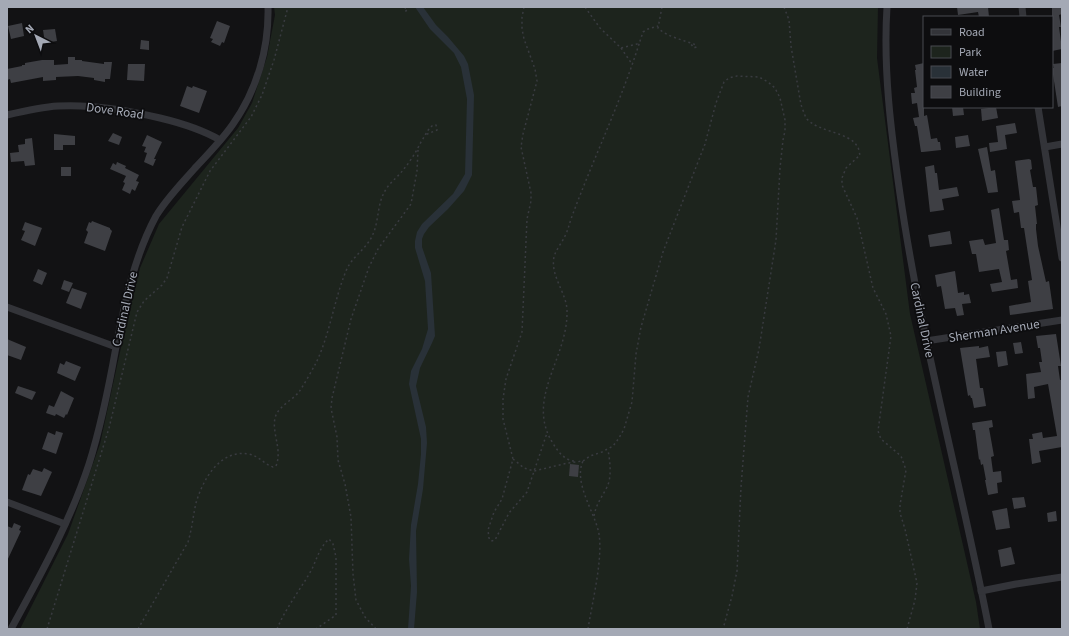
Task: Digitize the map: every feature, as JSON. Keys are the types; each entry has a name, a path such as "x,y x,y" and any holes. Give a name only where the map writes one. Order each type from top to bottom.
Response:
{"street":[{"name":"Cardinal Drive","path":"11,629 47,564 89,464 106,400 130,282 147,234 156,216 170,197 220,140 240,114 257,77 266,42 268,7"},
{"name":"Cardinal Drive","path":"887,7 886,70 892,140 907,242 926,341 989,629"},
{"name":"Dove Road","path":"7,115 31,109 57,106 110,108 173,121 207,132 220,140"},
{"path":"1038,108 1062,258"},
{"path":"1044,147 1062,144"},
{"path":"7,308 116,347"},
{"name":"Sherman Avenue","path":"926,341 1062,320"},
{"path":"7,502 65,524"},
{"path":"981,591 1062,577"}],"path":[{"path":"524,7 522,17 523,34 535,69 537,81 521,147 531,193 531,201 527,219 522,332 506,379 503,400 503,419 513,459 502,498 494,512 488,530 491,541 495,540 509,513 527,492 547,433"},
{"path":"585,7 600,28 621,48 632,64"},
{"path":"662,7 658,28 666,34 690,43"},
{"path":"784,7 789,20 791,46 804,114 813,124 853,142 857,145 860,155 846,168 842,178 842,185 857,218 873,288 886,314 889,324 890,336 878,431 881,439 902,456 906,470 900,513 917,583 915,600 907,629"},
{"path":"658,26 643,32 565,237 554,256 557,279 567,310 567,328 543,401 542,416 547,433 562,456 568,460 583,461 590,456 608,450 619,438 629,415 632,402 636,354 641,327 663,252 705,144 724,82 729,78 737,76 759,77 768,82 775,88 780,98 786,120 780,168 776,240 759,349 748,397 741,487 737,571 723,629"},
{"path":"621,48 640,42"},
{"path":"138,629 188,542 197,501 209,475 218,463 237,453 244,453 258,457 270,466 276,466 278,460 278,443 274,422 275,416 278,410 299,392 316,362 346,270 350,262 369,243 374,232 378,210 385,190 404,169 418,148 428,129 433,125 436,125 437,130 425,135"},
{"path":"376,629 365,617 356,600 353,574 351,517 345,484 338,460 337,437 331,408 332,398 351,319 368,267 378,249 411,204 417,171 418,148"},
{"path":"47,629 109,428 138,312 144,301 162,285 167,278 182,227 205,181"},
{"path":"594,516 598,502 607,486 610,466 608,450"},
{"path":"513,459 524,468 534,471 574,461"},
{"path":"583,461 580,478 587,502 594,516 600,542 588,629"},
{"path":"277,629 285,612 311,569 322,545 329,539 333,544 336,557 336,615 316,629"}],"green space":[{"path":"274,7 878,7 877,58 910,314 976,602 980,629 20,629 68,534 100,444 140,268 159,224 238,128 252,103 267,57 275,15"}],"water":[{"path":"415,7 423,7 436,25 464,56 468,64 474,95 472,175 464,191 429,227 422,239 422,247 431,273 435,336 420,368 416,386 426,427 427,443 423,489 416,531 417,592 414,629 408,629 411,586 409,559 411,525 418,484 421,454 421,439 409,384 411,371 422,349 428,329 425,281 415,248 415,241 417,232 422,224 453,194 465,174 467,99 461,67 454,53 430,29"}],"building":[{"path":"957,7 988,7 989,16 979,16 978,12 958,15"},
{"path":"1052,7 1062,7 1062,14 1059,15 1061,27 1059,27 1062,49 1053,51 1053,16"},
{"path":"217,21 230,26 224,43 222,42 220,46 211,42 213,39 210,38"},
{"path":"22,23 24,36 11,39 8,26"},
{"path":"55,29 57,41 45,43 43,30"},
{"path":"141,40 149,41 149,50 140,49"},
{"path":"68,57 75,57 75,60 104,64 104,62 112,62 110,79 105,79 105,82 94,80 94,78 78,76 56,77 56,80 43,81 43,77 11,83 10,79 7,80 7,69 25,65 25,63 42,60 54,60 54,65 68,64"},
{"path":"923,63 924,116 927,115 931,139 937,138 938,142 940,142 941,150 921,152 917,126 915,126 913,118 919,117 917,103 912,104 911,93 915,93 914,88 917,87 915,65"},
{"path":"1062,63 1062,106 1058,107 1053,74 1053,64"},
{"path":"128,64 145,64 144,81 127,80"},
{"path":"187,86 192,88 193,86 207,91 199,113 180,106"},
{"path":"952,108 963,108 964,115 953,116"},
{"path":"996,108 998,118 982,121 981,109"},
{"path":"1015,123 1017,133 1005,135 1007,149 990,152 989,143 998,142 996,126"},
{"path":"113,133 122,137 119,145 108,141"},
{"path":"54,134 75,136 75,145 63,145 63,150 54,150"},
{"path":"147,135 162,142 154,159 156,159 153,166 144,162 147,153 144,152 146,147 142,146"},
{"path":"968,135 970,146 956,148 955,137"},
{"path":"32,138 35,165 25,166 24,161 11,162 10,153 19,152 18,145 25,144 25,139"},
{"path":"987,147 991,171 995,170 998,192 988,193 978,149"},
{"path":"1031,160 1032,169 1030,170 1033,187 1036,187 1038,205 1035,206 1038,246 1046,282 1049,281 1053,309 1010,315 1009,306 1031,302 1028,281 1032,280 1024,228 1021,228 1019,212 1014,213 1012,201 1020,200 1015,161"},
{"path":"117,162 139,175 136,181 139,182 135,191 132,189 130,194 122,190 125,183 123,182 126,176 110,169 113,163 116,165"},
{"path":"934,165 935,173 937,173 939,190 957,187 959,196 942,199 944,210 930,212 925,167"},
{"path":"61,167 71,167 71,176 61,176"},
{"path":"999,208 1004,240 1008,240 1009,250 1006,251 1011,280 1017,279 1018,288 992,292 990,284 1002,282 999,269 979,272 976,254 972,254 969,241 983,239 985,245 996,243 991,210"},
{"path":"92,221 110,228 112,231 105,251 84,243 88,232 86,230 89,222 91,223"},
{"path":"25,222 42,228 35,246 21,240 25,231 22,230"},
{"path":"950,231 952,244 930,247 928,235"},
{"path":"38,269 47,273 42,285 33,281"},
{"path":"955,271 958,293 964,292 964,295 969,294 971,303 962,304 964,315 957,316 955,308 945,309 941,286 937,287 935,275"},
{"path":"64,280 73,283 69,292 61,289"},
{"path":"72,288 87,293 81,309 66,303"},
{"path":"1056,334 1061,366 1058,366 1060,380 1062,380 1062,447 1039,451 1041,462 1032,464 1029,439 1033,439 1032,434 1042,432 1043,438 1057,436 1048,384 1034,387 1035,398 1028,399 1026,374 1041,372 1039,362 1042,362 1036,336"},
{"path":"7,339 26,347 21,360 7,355"},
{"path":"1021,342 1023,353 1015,354 1013,343"},
{"path":"979,346 979,348 988,346 990,357 976,359 980,388 983,388 986,406 974,408 972,398 970,395 968,396 960,348"},
{"path":"1006,351 1008,365 998,367 996,352"},
{"path":"66,361 81,367 75,381 57,373 60,363 64,365"},
{"path":"18,386 36,392 32,400 15,393"},
{"path":"61,391 74,398 67,415 66,414 64,418 56,414 55,416 46,413 49,405 54,407"},
{"path":"992,420 993,427 989,428 994,456 991,457 993,472 1001,471 1002,482 997,483 998,493 988,495 983,464 981,465 980,459 979,460 975,430 973,430 972,423"},
{"path":"56,431 63,433 56,454 42,449 48,432 55,435"},
{"path":"570,464 579,465 578,477 569,476"},
{"path":"44,468 52,472 41,496 22,490 28,474 30,475 33,469 42,472"},
{"path":"1024,497 1026,507 1014,509 1012,498"},
{"path":"1007,508 1010,528 996,530 992,511"},
{"path":"1056,511 1057,521 1048,522 1047,513"},
{"path":"14,523 21,526 19,530 21,531 7,561 7,526 12,528"},
{"path":"1011,547 1015,564 1001,567 998,550"}]}
